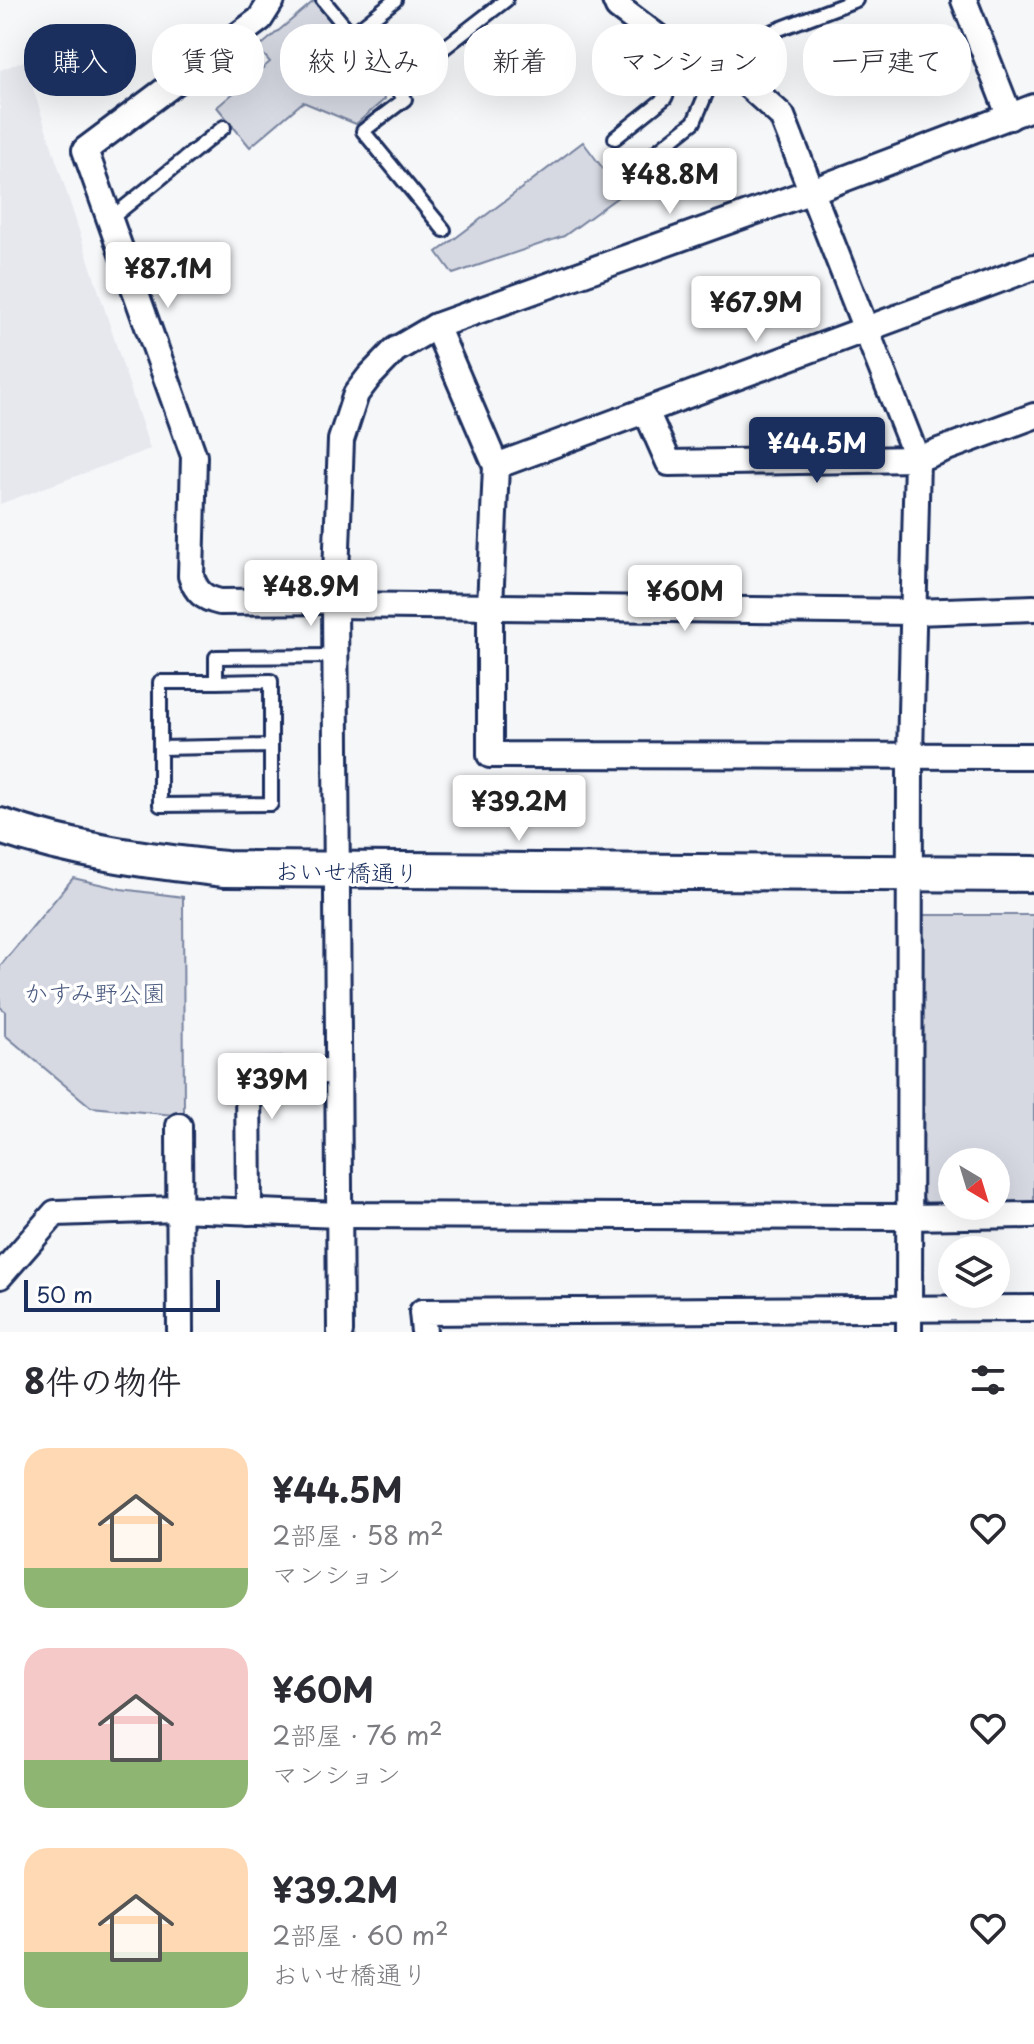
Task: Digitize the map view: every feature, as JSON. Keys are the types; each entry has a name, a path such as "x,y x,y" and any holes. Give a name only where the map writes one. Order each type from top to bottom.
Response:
{"street":[{"path":"272,0 260,19 85,150 194,456 191,576 195,589 206,598 220,602 490,607 914,612 1034,608"},
{"path":"615,0 618,7 640,24"},
{"path":"964,0 1010,117"},
{"path":"760,96 782,116 917,459 910,755 909,1320"},
{"path":"340,1332 335,603 341,440 356,394 395,350 436,326 812,191 1034,107"},
{"path":"496,466 1034,267"},
{"path":"436,326 496,466 490,607 490,755 1034,756"},
{"path":"646,411 669,463 917,459 1034,416"},
{"name":"おいせ橋通り","path":"0,826 33,838 154,861 225,869 1034,874"},
{"path":"249,1212 248,1075 337,1071"},
{"path":"179,1126 180,1332"},
{"path":"0,1276 55,1213 178,1209 340,1215 1034,1215"},
{"path":"424,1332 422,1312 909,1320 1034,1308"}],"lane":[{"path":"323,0 343,24"},
{"path":"365,24 395,0"},
{"path":"448,45 506,0"},
{"path":"787,27 856,0"},
{"path":"403,96 405,99 363,131 444,230"},
{"path":"615,138 667,96"},
{"path":"627,175 694,122 697,96"},
{"path":"110,219 224,127"},
{"path":"216,682 216,657 335,656"},
{"path":"271,681 271,804 160,805 160,682 216,682 271,681"},
{"path":"160,748 271,746"}],"shaded area":[{"path":"24,61 24,96 35,96 150,449 0,504 0,70"}],"green space":[{"path":"314,1 333,24 287,24"},
{"path":"280,30 280,96 382,96 385,99 356,124 303,102 250,147 217,107 230,96 264,96 264,67 270,62 264,55 264,43"},
{"path":"583,142 622,194 564,236 453,274 437,252"},
{"name":"かすみ野公園","path":"73,878 121,889 183,897 184,1116 91,1107 5,1035 5,1011 0,1007 0,966"},
{"path":"922,915 1034,915 1034,1203 1010,1203 1010,1148 938,1148 938,1204 927,1204 920,1193"}]}
